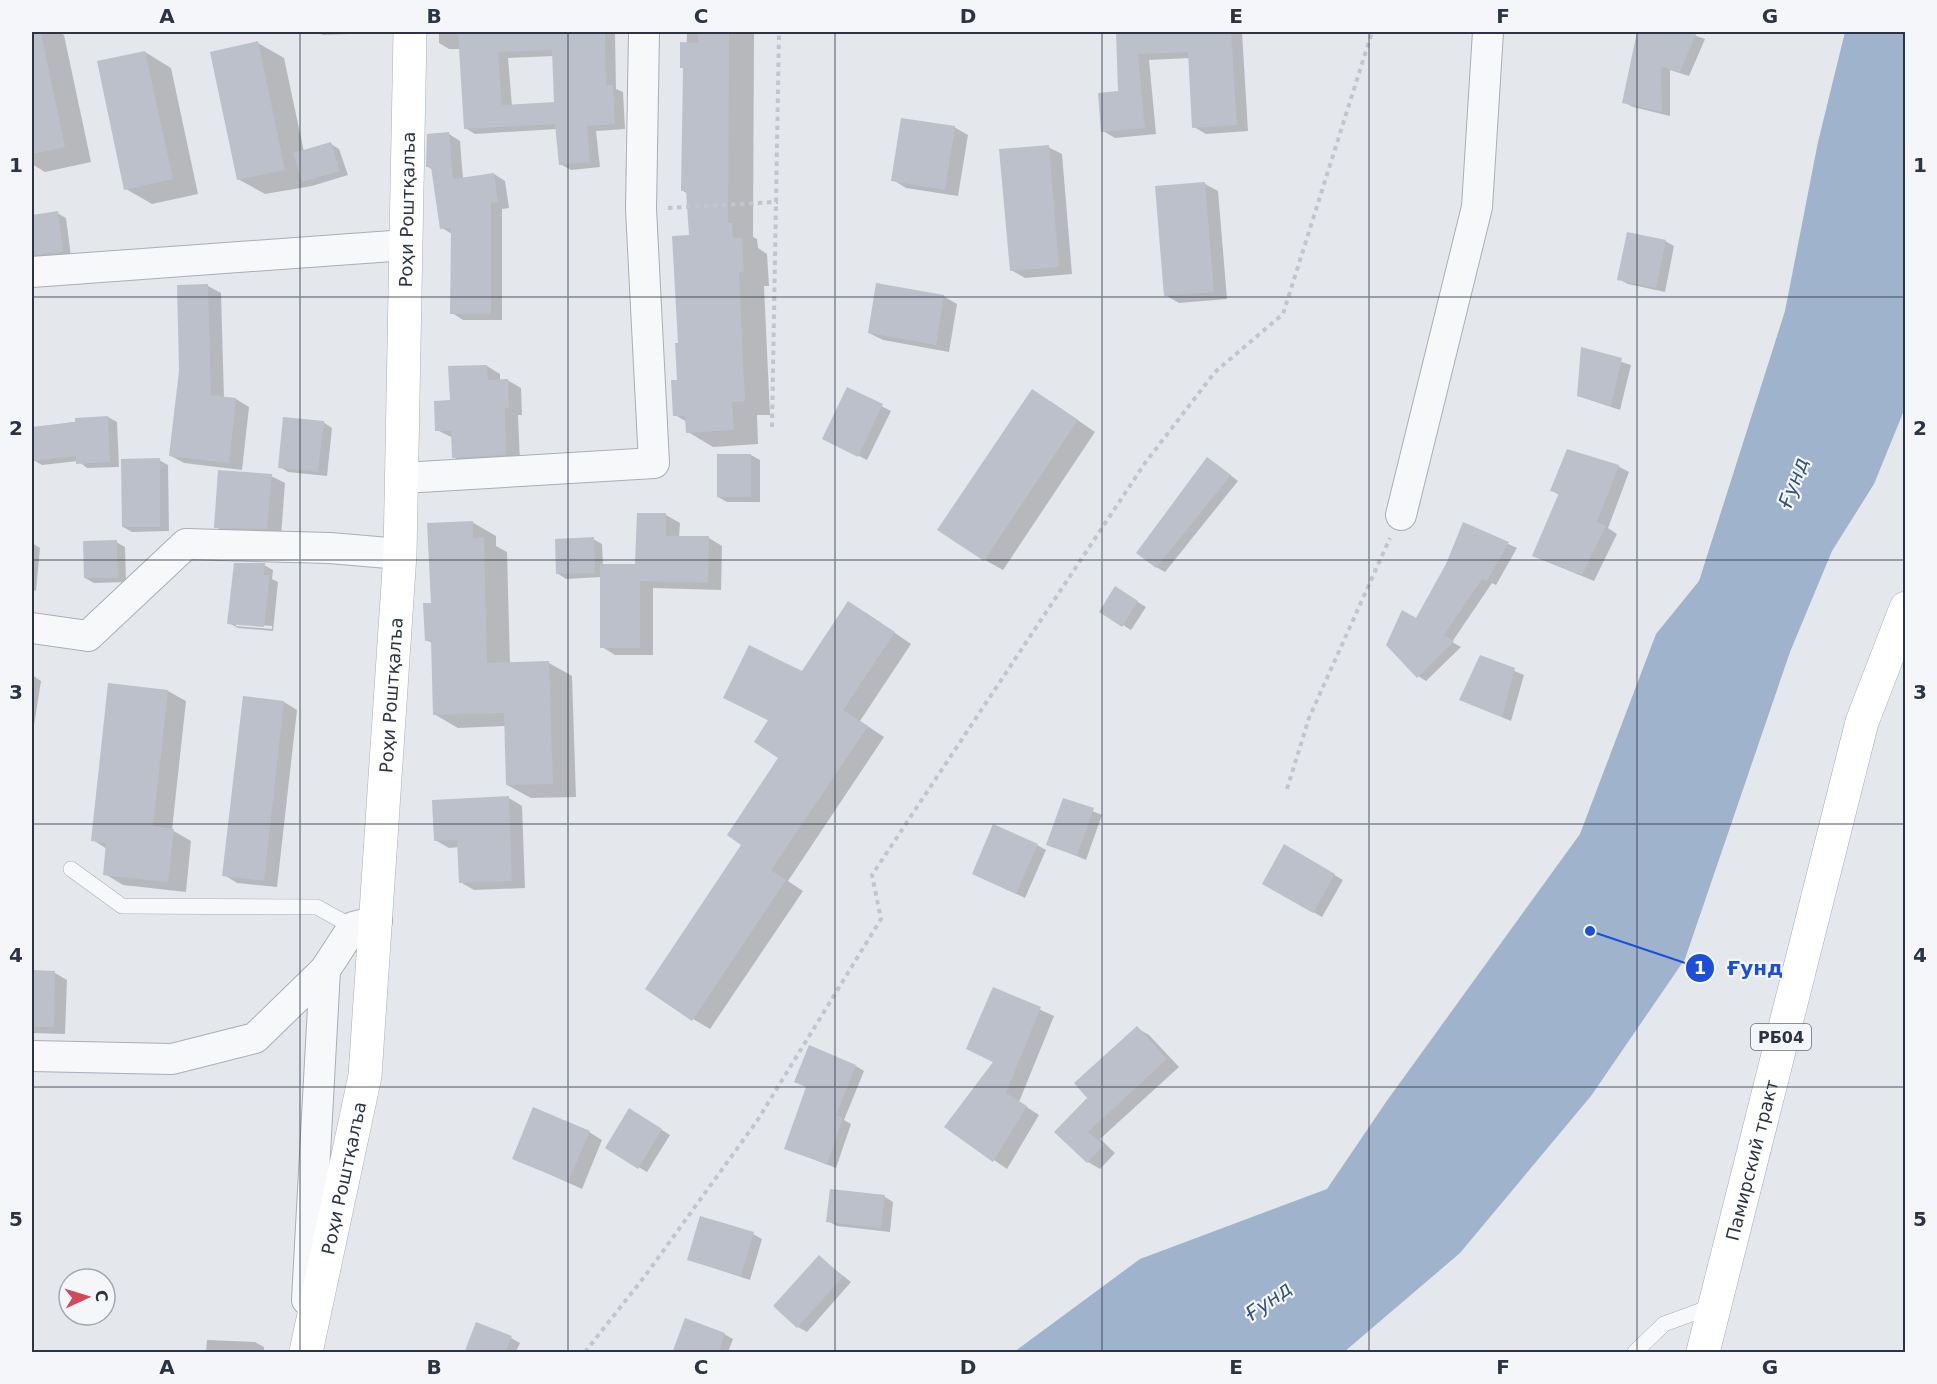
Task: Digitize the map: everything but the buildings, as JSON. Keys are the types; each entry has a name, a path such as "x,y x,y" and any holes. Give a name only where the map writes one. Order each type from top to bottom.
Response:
{"main road":[{"name":"Роҳи Роштқалъа","path":"304,1353 364,1076 365,924 400,554 410,32"},
{"name":"Памирский тракт","path":"1703,1353 1862,722 1905,608"}],"street":[{"path":"403,478 654,463 641,209 644,32"},
{"path":"1401,515 1477,207 1488,32"},
{"path":"32,272 405,245"},
{"path":"32,628 88,636 186,544 330,548 400,554"},
{"path":"32,1056 172,1059 255,1038 325,970 365,924"},
{"path":"304,1353 325,970"}],"lane":[{"path":"71,869 122,906 317,907 365,924"},
{"path":"1635,1353 1664,1324 1713,1306"}],"path":[{"path":"772,427 778,202 779,32"},
{"path":"585,1353 645,1276 757,1121 881,919 872,875 1145,463 1215,372 1283,314 1371,32"},
{"path":"641,209 778,202"},
{"path":"1287,789 1309,718 1401,515"}],"water":[{"path":"1845,32 1905,32 1905,408 1874,484 1832,551 1790,652 1685,959 1591,1096 1460,1253 1344,1352 1014,1352 1140,1259 1327,1189 1386,1102 1580,834 1656,634 1699,581 1785,311 1818,142"}],"place":[{"name":"Ғунд","path":"1590,931"}]}
